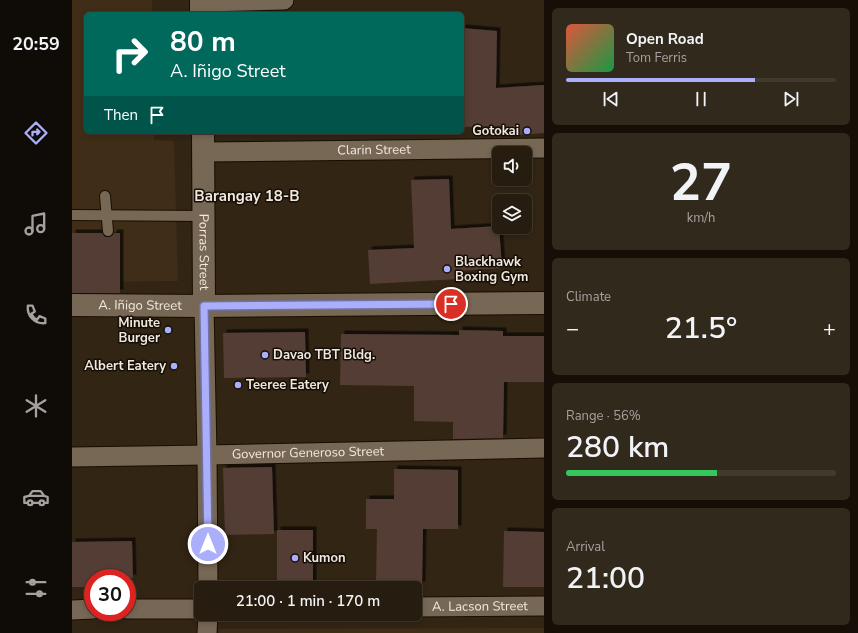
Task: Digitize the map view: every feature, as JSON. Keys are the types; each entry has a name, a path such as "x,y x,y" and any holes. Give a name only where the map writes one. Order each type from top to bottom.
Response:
{"street":[{"path":"201,5 284,0"},
{"name":"Clarin Street","path":"203,142 544,148"},
{"name":"Porras Street","path":"203,142 208,581"},
{"name":"A. Iñigo Street","path":"72,305 204,306 544,303"},
{"name":"Governor Generoso Street","path":"72,456 207,455 544,448"},
{"name":"A. Lacson Street","path":"422,607 544,606"},
{"path":"72,610 84,609"},
{"path":"136,609 194,609"},
{"path":"207,633 208,621"}],"lane":[{"path":"105,196 108,230"},
{"path":"72,214 203,216"}],"shaded area":[{"path":"72,0 152,0 152,12 84,12 84,134 154,134 154,140 174,141 178,281 72,282"},
{"path":"544,628 544,633 219,633 219,629"}],"building":[{"path":"464,28 497,31 496,88 544,85 544,133 504,136 503,126 464,127"},
{"path":"449,179 451,229 492,226 492,234 500,234 502,268 458,271 458,279 370,284 368,250 414,248 411,180"},
{"path":"72,233 102,233 105,237 108,237 112,236 114,233 120,233 120,293 72,293"},
{"path":"459,330 503,331 503,336 544,336 544,382 504,382 503,438 453,439 453,422 414,421 414,386 340,385 341,334 459,335"},
{"name":"Davao TBT Bldg.","path":"305,332 306,377 224,378 223,333"},
{"path":"272,467 274,534 225,535 223,468"},
{"path":"394,469 458,470 458,529 423,529 422,585 422,581 376,581 377,529 366,529 366,499 394,499"},
{"name":"Kumon","path":"277,530 313,530 313,581 277,581"},
{"path":"504,531 544,532 544,587 503,587"},
{"path":"132,541 133,569 84,569 84,587 72,587 72,542"}],"place":[{"name":"Gotokai","path":"527,131"},
{"name":"Blackhawk Boxing Gym","path":"447,269"},
{"name":"Minute Burger","path":"168,330"},
{"name":"Davao TBT Bldg.","path":"265,355"},
{"name":"Albert Eatery","path":"174,366"},
{"name":"Teeree Eatery","path":"238,385"},
{"name":"Kumon","path":"295,558"}],"district":[{"name":"Barangay 18-B","path":"247,196"}],"route":[{"path":"208,544 204,306 451,304"}]}
